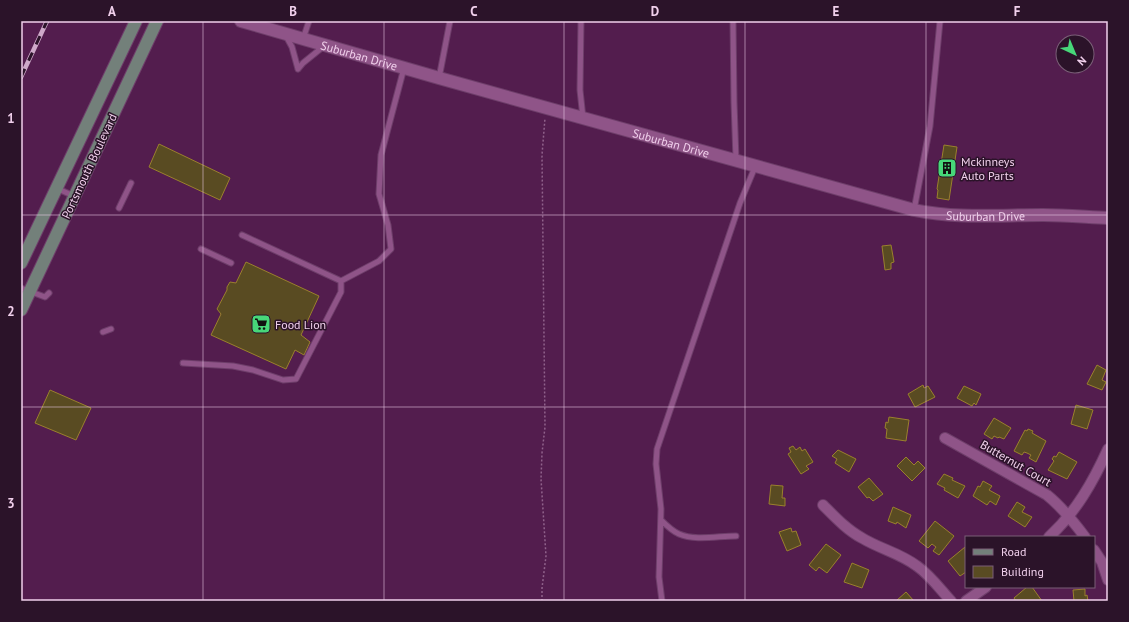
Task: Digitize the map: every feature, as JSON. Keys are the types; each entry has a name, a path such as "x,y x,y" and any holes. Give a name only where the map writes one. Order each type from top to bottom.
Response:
{"main road":[{"name":"Portsmouth Boulevard","path":"21,264 136,21"},
{"name":"Portsmouth Boulevard","path":"21,310 25,290 75,197 157,21"},
{"name":"Suburban Drive","path":"241,21 324,46 914,210 942,215 1045,215 1108,218"}],"street":[{"name":"Butternut Court","path":"945,438 1047,495 1060,505 1084,536"},
{"path":"1050,536 1069,516 1092,483 1108,449"},
{"path":"823,505 847,528 862,538 894,552 918,567 951,601"},
{"path":"1095,552 1102,562 1108,580"},
{"path":"966,601 985,588"}],"lane":[{"path":"303,40 309,21"},
{"path":"439,78 450,21"},
{"path":"581,21 580,90 583,118"},
{"path":"733,21 736,160"},
{"path":"914,210 930,126 940,21"},
{"path":"284,34 292,47 298,69 324,46"},
{"path":"341,281 379,261 391,249 388,225 379,194 381,155 404,68"},
{"path":"662,601 659,577 661,495 656,464 658,449 740,202 755,166"},
{"path":"119,208 131,182"},
{"path":"56,188 75,197"},
{"path":"242,235 341,281"},
{"path":"201,249 231,263"},
{"path":"183,363 233,366 253,370 283,380 296,380 341,292 341,281"},
{"path":"25,290 44,298 49,293"},
{"path":"103,332 110,329"},
{"path":"661,520 676,533 685,536 736,536"}],"path":[{"path":"542,601 546,556 541,479 545,427 542,155 545,108"}],"building":[{"path":"159,144 230,178 220,200 149,167"},
{"name":"Mckinneys Auto Parts","path":"944,145 957,147 949,200 937,198"},
{"path":"891,245 894,262 891,263 891,269 885,270 882,246"},
{"name":"Food Lion","path":"246,262 319,296 301,335 310,342 304,355 295,350 286,369 211,335 221,314 217,309 227,290 227,287 230,282 236,283"},
{"path":"1097,365 1106,370 1102,380 1106,382 1102,390 1087,384"},
{"path":"923,385 924,388 928,386 935,397 915,407 908,394"},
{"path":"964,386 981,394 976,405 974,403 972,406 957,398"},
{"path":"50,390 91,408 76,440 35,423"},
{"path":"1076,405 1093,410 1087,429 1071,424"},
{"path":"889,417 909,420 906,441 886,438 887,429 885,428"},
{"path":"994,418 1011,428 1004,439 994,436 992,439 984,434"},
{"path":"1028,429 1046,441 1036,462 1029,458 1031,455 1027,453 1024,452 1022,455 1014,451 1025,430 1027,431"},
{"path":"793,446 796,450 800,447 802,451 805,449 813,462 806,466 809,469 801,474 788,454 791,452 789,448"},
{"path":"838,450 856,459 849,472 835,463 837,459 832,456"},
{"path":"1059,452 1077,462 1067,479 1048,470 1054,461 1052,459 1054,456 1056,457"},
{"path":"906,457 914,465 918,461 925,468 912,481 897,466"},
{"path":"944,474 953,478 952,480 965,486 958,498 937,484"},
{"path":"869,478 883,494 873,501 869,497 867,498 858,487"},
{"path":"983,481 992,486 989,490 1000,496 996,505 990,501 987,505 973,496 978,486 980,487"},
{"path":"771,485 783,486 782,498 785,498 785,506 769,504"},
{"path":"1017,502 1025,507 1022,512 1032,517 1025,527 1008,516"},
{"path":"893,507 911,515 906,528 897,522 896,524 888,521"},
{"path":"935,521 954,536 939,555 933,551 936,547 932,544 928,548 919,541"},
{"path":"791,528 792,532 796,531 801,545 787,551 779,532"},
{"path":"826,544 841,555 827,573 819,567 816,571 809,565"},
{"path":"965,547 965,573 960,576 948,561"},
{"path":"852,563 869,570 862,588 844,582"},
{"path":"1026,588 1033,588 1042,601 1016,601 1014,598"},
{"path":"1085,589 1085,596 1087,595 1088,601 1074,601 1073,590"},
{"path":"906,592 914,601 896,601"}],"railway":[{"path":"21,77 47,21"}],"place":[{"name":"Mckinneys Auto Parts","path":"947,168"},
{"name":"Food Lion","path":"261,324"}]}
